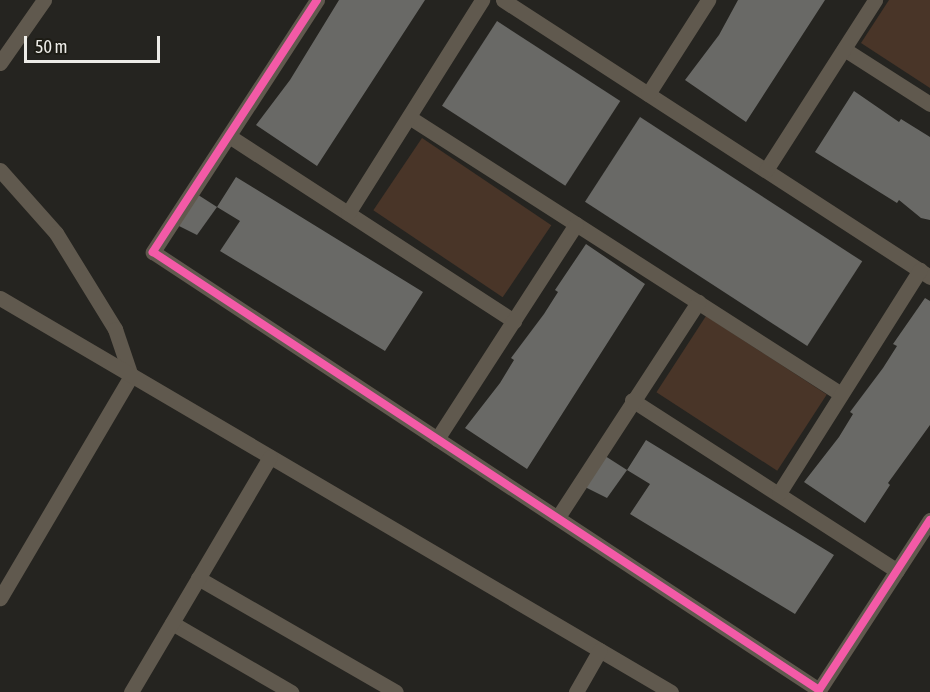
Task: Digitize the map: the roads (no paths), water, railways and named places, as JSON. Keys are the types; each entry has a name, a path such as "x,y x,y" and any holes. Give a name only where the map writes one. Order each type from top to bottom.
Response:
{"street":[{"path":"0,63 44,0"},
{"path":"317,0 153,252 819,690 930,520"},
{"path":"348,213 482,0"},
{"path":"503,0 925,273 841,394 779,493"},
{"path":"648,94 708,0"},
{"path":"766,170 875,0"},
{"path":"844,49 930,105"},
{"path":"409,117 841,394"},
{"path":"229,136 514,321"},
{"path":"0,170 56,233 115,328 131,376 0,598"},
{"path":"437,439 576,224"},
{"path":"1,300 671,692"},
{"path":"558,517 632,400 698,302"},
{"path":"632,400 897,571"},
{"path":"131,692 270,457"},
{"path":"198,578 396,692"},
{"path":"172,623 291,692"},
{"path":"576,692 600,650"}]}
